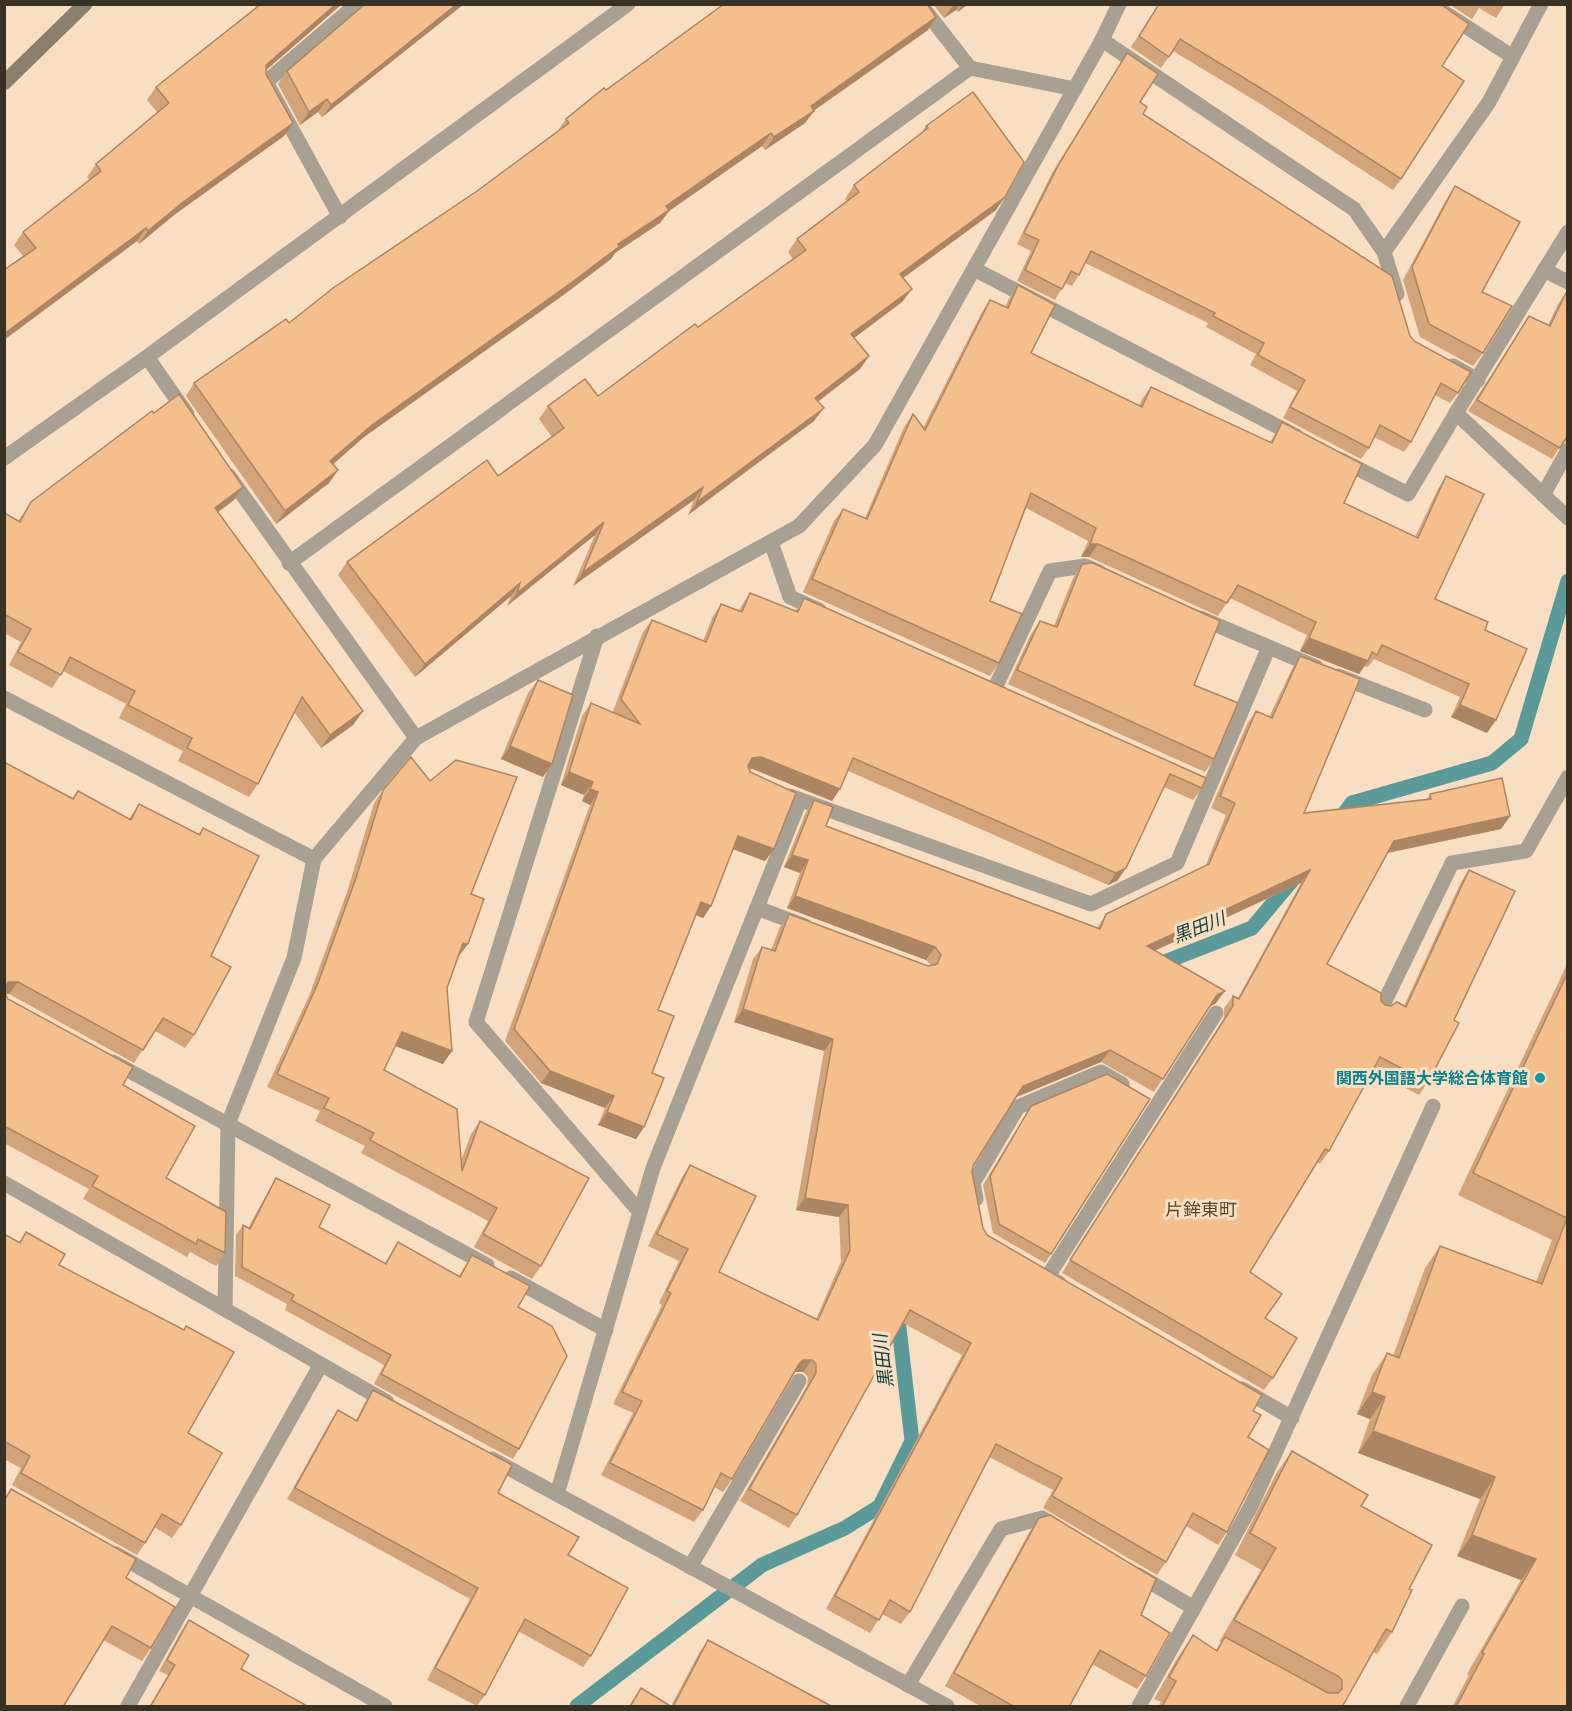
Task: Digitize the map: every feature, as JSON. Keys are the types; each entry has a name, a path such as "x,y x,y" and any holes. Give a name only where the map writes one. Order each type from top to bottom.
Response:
{"street":[{"path":"4,83 85,4"},
{"path":"340,217 266,82 357,4"},
{"path":"4,458 340,217 628,4"},
{"path":"920,4 970,68 1074,89"},
{"path":"225,1309 228,1124 294,958 314,859 416,738 799,526 875,445 1102,40 1119,4"},
{"path":"1431,4 1513,57"},
{"path":"1384,252 1489,102 1541,4"},
{"path":"1102,40 1354,209 1384,252 1403,313"},
{"path":"289,563 970,68"},
{"path":"974,269 1408,494 1568,232"},
{"path":"1544,270 1568,282"},
{"path":"147,357 195,426"},
{"path":"1440,360 1478,380"},
{"path":"1456,413 1568,518"},
{"path":"1543,495 1568,450"},
{"path":"221,465 416,738"},
{"path":"771,542 790,597 833,616"},
{"path":"995,688 1050,571 1085,566 1117,581"},
{"path":"1182,610 1268,649 1425,710"},
{"path":"597,636 476,1022 639,1210"},
{"path":"779,791 1091,904 1178,863 1206,783 1268,649"},
{"path":"4,698 314,859"},
{"path":"1382,1009 1452,863 1526,851 1568,777"},
{"path":"557,1494 639,1210 800,800"},
{"path":"757,908 824,932"},
{"path":"1078,1294 1043,1274 1148,1099 1216,1013"},
{"path":"96,1053 606,1330"},
{"path":"980,1216 973,1183 1018,1107 1101,1072 1148,1099"},
{"path":"1139,1707 1186,1635 1194,1608 1251,1506 1433,1106"},
{"path":"4,1183 320,1366 402,1410"},
{"path":"128,1707 320,1366"},
{"path":"695,1570 799,1381"},
{"path":"1231,1382 1292,1418"},
{"path":"475,1450 947,1707"},
{"path":"908,1685 1001,1529 1042,1518 1073,1536"},
{"path":"98,1544 385,1707"},
{"path":"1123,1566 1194,1608"},
{"path":"1407,1707 1462,1606"}],"building":[{"path":"261,4 336,4 266,65 266,74 293,123 183,202 148,231 146,228 4,334 4,270 36,248 23,232 101,171 96,164 169,103 156,87"},
{"path":"365,4 457,4 331,105 327,99 309,112 287,71"},
{"path":"724,4 927,4 936,17 811,106 814,111 774,137 771,133 666,206 669,210 618,244 620,246 571,283 372,425 330,461 338,470 285,511 194,383 286,319 289,323 333,288 477,191 569,123 566,119 604,88 606,90"},
{"path":"1159,4 1440,4 1469,24 1442,66 1464,81 1401,179 1180,39 1169,57 1139,36"},
{"path":"1127,53 1158,74 1140,102 1147,107 1143,114 1392,276 1410,336 1414,341 1471,372 1458,393 1441,383 1411,442 1380,425 1369,448 1290,407 1305,380 1258,355 1264,343 1213,316 1215,313 1091,251 1079,275 1071,271 1062,289 1025,270 1039,240 1024,233 1060,162"},
{"path":"973,92 1024,162 1005,197 900,274 912,289 851,334 869,356 815,398 824,408 697,502 703,487 583,572 604,522 517,593 520,583 425,664 347,562 487,460 498,476 564,428 548,406 585,379 598,396 695,324 698,327 806,250 797,239 859,192 854,185 928,128 926,126"},
{"path":"1455,186 1520,222 1482,292 1512,306 1483,353 1429,324 1412,267"},
{"path":"1018,285 1055,305 1031,353 1142,407 1151,387 1272,443 1282,422 1362,464 1344,503 1418,538 1446,476 1484,494 1435,599 1488,622 1485,630 1527,649 1496,720 1460,705 1469,684 1382,645 1377,655 1372,652 1368,661 1309,638 1316,622 1238,585 1227,603 1098,544 1090,544 1096,528 1031,493 990,601 1022,614 999,663 812,579 843,509 867,519 913,414 925,430 990,300 1008,308"},
{"path":"1566,293 1568,294 1568,435 1560,448 1477,400 1529,316 1550,326"},
{"path":"179,394 243,487 215,508 363,711 330,735 302,697 258,784 187,748 192,738 128,705 135,691 70,657 61,675 18,652 31,629 4,614 4,516 6,514 20,522 31,502 152,411 154,413"},
{"path":"1093,563 1220,621 1194,685 1238,703 1214,759 1017,670 1040,621 1057,627 1082,564"},
{"path":"750,593 798,612 804,598 1206,778 1202,788 1170,774 1126,868 1116,873 853,758 840,789 761,757 752,758 748,766 750,772 796,793 774,849 738,836 711,906 701,902 658,1010 674,1016 652,1073 664,1078 644,1127 607,1112 614,1096 550,1071 514,1029 598,792 590,789 593,782 569,772 591,703 640,724 621,699 652,620 706,642 721,604 742,612"},
{"path":"1300,656 1360,679 1304,813 1431,799 1430,794 1502,778 1510,816 1394,841 1327,964 1381,993 1381,1001 1385,1005 1391,1006 1397,1002 1406,1007 1469,870 1515,891 1454,1020 1459,1023 1428,1082 1380,1057 1329,1151 1325,1149 1250,1272 1282,1294 1265,1318 1297,1338 1273,1378 1070,1260 1233,1006 1233,996 1239,999 1310,870 1147,946 1225,991 1217,995 1163,1079 1110,1050 1023,1086 973,1166 972,1172 983,1228 987,1235 1262,1395 1253,1411 1261,1415 1248,1437 1269,1450 1227,1532 1193,1513 1166,1562 1052,1496 1062,1478 996,1444 910,1612 890,1600 879,1620 835,1596 971,1343 910,1310 797,1515 749,1489 816,1373 816,1364 812,1360 803,1360 799,1364 732,1479 721,1473 703,1510 610,1463 642,1401 622,1392 671,1293 667,1291 688,1249 657,1234 690,1165 756,1196 719,1272 818,1320 850,1250 848,1205 805,1198 833,1039 743,1009 762,947 775,951 789,914 928,966 937,964 941,955 935,947 795,896 808,860 792,855 814,800 833,807 826,826 1100,929 1106,914 1209,864 1235,803 1220,796 1256,711 1272,718"},
{"path":"538,680 573,695 552,764 510,746"},
{"path":"411,757 430,781 456,760 517,777 471,894 484,899 468,944 463,943 447,988 452,1051 402,1032 384,1070 457,1109 462,1171 480,1121 589,1178 541,1266 483,1234 497,1208 370,1140 374,1133 324,1108 329,1098 277,1074 318,983 356,878 383,790"},
{"path":"4,762 73,799 78,791 131,820 139,804 200,835 203,828 259,856 211,956 231,967 194,1035 163,1018 143,1050 18,982 8,982 4,988"},
{"path":"1568,972 1568,1707 1456,1707 1484,1654 1482,1653 1536,1559 1472,1535 1495,1477 1373,1431 1385,1397 1372,1392 1387,1353 1399,1358 1440,1246 1542,1284 1567,1218 1473,1173"},
{"path":"4,992 8,999 133,1067 123,1085 195,1126 166,1178 226,1212 225,1253 198,1239 196,1244 92,1186 98,1176 4,1126"},
{"path":"1107,1074 1150,1099 1051,1254 999,1224 990,1176 1031,1106"},
{"path":"276,1178 330,1205 319,1227 386,1264 398,1242 460,1277 472,1255 530,1286 518,1307 552,1326 567,1356 519,1449 381,1374 391,1355 291,1300 294,1295 242,1267 243,1225 250,1229"},
{"path":"26,1232 65,1254 59,1265 184,1330 186,1326 234,1352 188,1433 222,1453 181,1525 162,1514 145,1543 21,1473 30,1456 4,1441 4,1234 20,1243"},
{"path":"373,1390 512,1465 498,1493 579,1537 568,1555 628,1588 591,1656 525,1619 485,1695 435,1668 478,1588 295,1488 338,1410 357,1421"},
{"path":"1292,1451 1368,1495 1361,1506 1432,1545 1409,1589 1412,1590 1392,1632 1386,1629 1342,1707 1162,1707 1176,1681 1169,1677 1193,1635 1217,1651 1225,1637 1328,1693 1338,1693 1342,1689 1342,1680 1338,1676 1234,1620 1276,1548 1250,1533"},
{"path":"11,1489 136,1559 126,1578 175,1607 151,1648 112,1626 63,1707 4,1707 4,1501"},
{"path":"1050,1515 1156,1579 1141,1615 1170,1633 1146,1676 1100,1650 1069,1707 1015,1707 954,1673 1039,1518"},
{"path":"189,1620 249,1655 241,1669 309,1707 150,1707 175,1665 167,1660"},
{"path":"708,1640 833,1707 673,1707"},
{"path":"641,1688 672,1707 630,1707"}],"waterway":[{"name":"黒田川","path":"1338,822 1352,803 1492,763 1521,739 1568,581"},
{"name":"黒田川","path":"1152,967 1252,928 1295,877"},
{"name":"黒田川","path":"577,1706 762,1565 845,1528 880,1506 912,1441 897,1310"}],"place":[{"name":"関西外国語大学総合体育館","path":"1540,1078"}],"district":[{"name":"片鉾東町","path":"1201,1209"}]}
